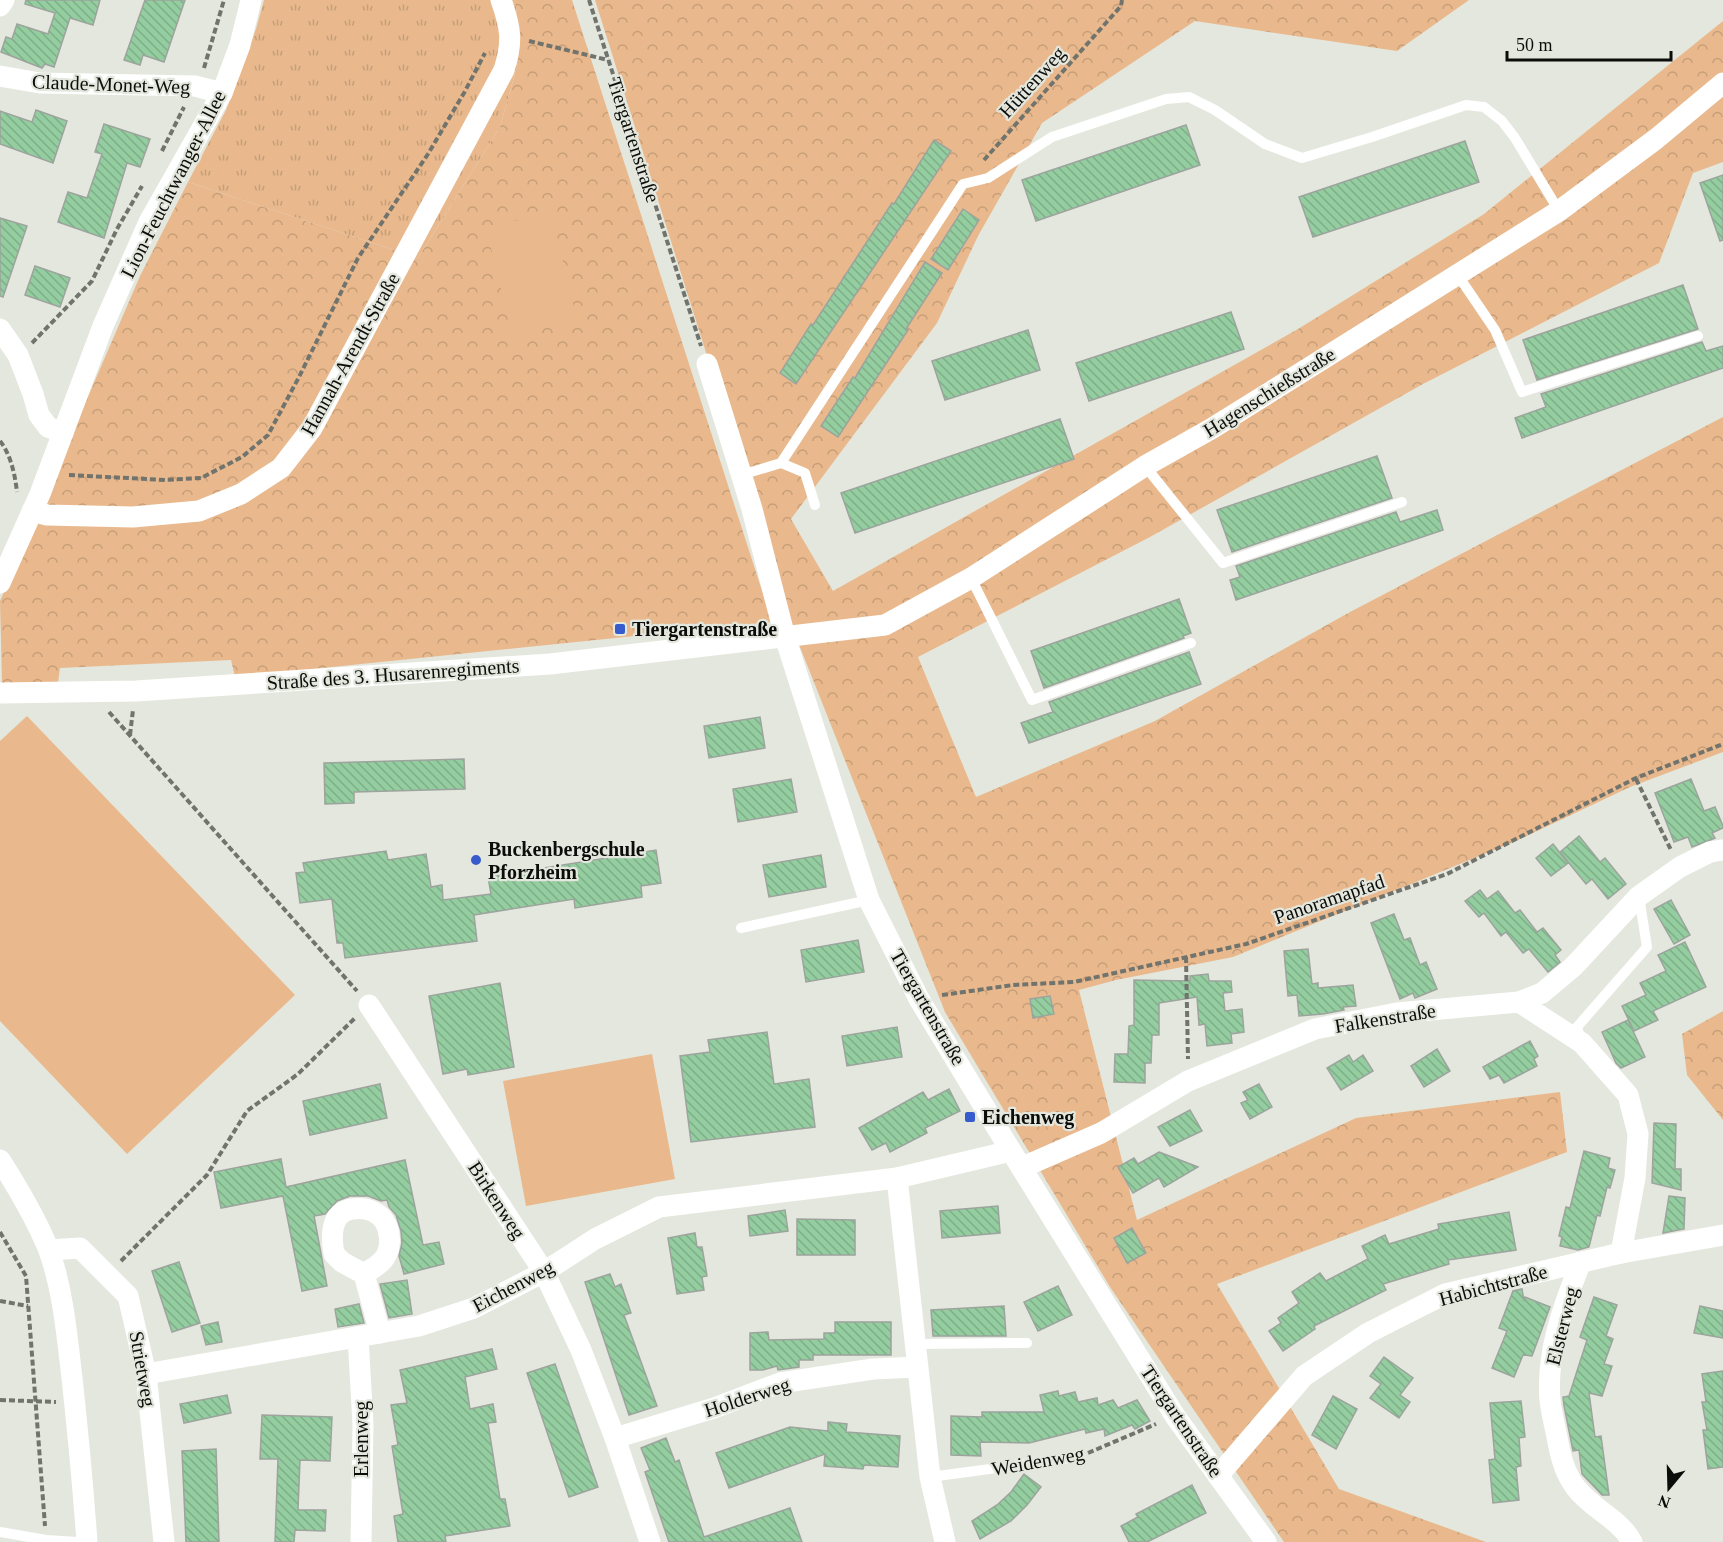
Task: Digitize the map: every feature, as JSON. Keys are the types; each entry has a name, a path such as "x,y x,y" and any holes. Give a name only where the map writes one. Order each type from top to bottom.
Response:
{"street":[{"path":"0,6 4,0"},
{"name":"Lion-Feuchtwanger-Allee","path":"0,583 24,504 47,473 103,326 149,222 222,93 240,45 251,0"},
{"name":"Hannah-Arendt-Straße","path":"24,504 47,515 132,517 199,511 241,494 281,468 312,428 504,70 510,51 507,19"},
{"name":"Claude-Monet-Weg","path":"0,76 40,83 195,86 222,93"},
{"name":"Hagenschießstraße","path":"785,637 885,624 971,578 1145,466 1211,429 1559,211 1656,139 1723,83"},
{"path":"0,329 18,355 39,416 48,427 63,433"},
{"name":"Tiergartenstraße","path":"707,364 741,475 785,637 869,900 919,999 1175,1416 1266,1542"},
{"name":"Straße des 3. Husarenregiments","path":"0,693 94,693 550,664 785,637"},
{"name":"Falkenstraße","path":"1017,1159 1101,1133 1188,1081 1315,1029 1397,1013 1519,1002 1542,993 1573,967 1639,896 1680,867 1710,852 1723,850"},
{"path":"1519,1002 1582,1043 1628,1095 1638,1134 1635,1178 1622,1253"},
{"name":"Birkenweg","path":"369,1005 544,1272 581,1350 615,1438 650,1542"},
{"name":"Eichenweg","path":"146,1374 419,1326 474,1308 544,1272 595,1239 659,1207 897,1178 1017,1159"},
{"path":"0,1160 36,1221 49,1250 64,1322 75,1404 87,1542"},
{"path":"897,1178 930,1477 945,1542"},
{"name":"Habichtstraße","path":"1218,1476 1304,1376 1368,1332 1445,1294 1622,1253 1723,1235"},
{"name":"Strietweg","path":"49,1250 80,1248 128,1296 146,1374 164,1542"},
{"name":"Elsterweg","path":"1581,1262 1561,1314 1550,1364 1550,1401 1564,1468 1577,1489 1626,1532 1632,1542"},
{"path":"364,1274 380,1333"},
{"name":"Erlenweg","path":"358,1337 363,1424 361,1542"},
{"name":"Holderweg","path":"615,1438 714,1408 780,1383 873,1369 917,1367"}],"lane":[{"path":"781,463 963,184 988,178 1052,137 1166,99 1189,97 1215,110 1265,144 1302,158 1466,105 1484,108 1502,121 1515,138 1559,211"},
{"path":"1457,274 1495,330 1522,392 1698,336"},
{"path":"741,475 781,463 805,473 815,505"},
{"path":"1145,466 1222,563 1402,502"},
{"path":"971,578 1032,700 1191,643"},
{"path":"1582,1043 1577,1027 1647,947 1639,896"},
{"path":"741,927 869,900"},
{"path":"915,1344 1027,1343"},
{"name":"Weidenweg","path":"930,1477 1073,1458"},
{"path":"0,1532 46,1540 78,1542"}],"path":[{"path":"160,154 206,62 224,0"},
{"name":"Tiergartenstraße","path":"589,0 707,364"},
{"name":"Hüttenweg","path":"963,184 1121,6 1122,0"},
{"path":"47,473 165,480 201,478 242,457 268,435 358,258 428,154 464,93 493,36 507,19 608,60"},
{"path":"18,355 43,334 92,281 117,229 144,183"},
{"path":"0,441 5,447 24,504"},
{"path":"94,693 369,1005 298,1074 247,1111 207,1175 107,1275"},
{"name":"Panoramapfad","path":"919,999 1013,985 1074,982 1246,944 1447,874 1636,778 1723,744"},
{"path":"1636,778 1680,867"},
{"path":"1186,957 1188,1081"},
{"path":"0,1232 26,1276 46,1540"},
{"path":"0,1301 28,1306"},
{"path":"0,1400 75,1404"},
{"name":"Weidenweg","path":"1073,1458 1175,1416"}],"green space":[{"path":"264,0 512,0 516,6 518,63 500,127 418,258 188,182 226,110 256,29"},
{"path":"512,0 572,0 772,622 235,677 231,660 60,668 58,683 2,683 0,601 140,276 188,182 418,258 500,127 518,63 516,6"},
{"path":"595,0 1469,0 1397,51 1195,21 1042,123 978,236 937,323 791,519 833,591 1298,329 1484,214 1723,21 1723,162 1693,173 1659,263 1423,384 1150,537 918,657 976,797 1155,721 1350,612 1723,417 1723,752 1630,787 1516,841 1233,957 1116,980 1079,990 1137,1220 1356,1118 1560,1092 1567,1152 1217,1284 1339,1489 1486,1542 1284,1542 1110,1287 945,1012 794,632"},
{"path":"551,212 577,320 513,336 486,228"},
{"path":"27,716 295,995 127,1154 0,1021 0,741"},
{"path":"1723,1011 1723,1120 1687,1075 1682,1034"},
{"path":"652,1054 675,1179 526,1206 503,1081"}],"building":[{"path":"26,0 100,0 93,25 70,18 54,67 45,64 42,68 1,52 6,37 12,39 17,24 48,34 55,13 25,4"},
{"path":"145,0 185,0 164,62 143,55 140,65 124,60"},
{"path":"36,110 67,121 53,163 0,144 0,111 32,122"},
{"path":"104,124 150,139 140,167 127,163 104,238 58,222 68,192 87,198 102,154 95,152"},
{"path":"1186,125 1200,165 1036,221 1022,180"},
{"path":"934,140 951,151 796,384 780,373 892,203 894,204"},
{"path":"1465,141 1479,182 1313,237 1299,197"},
{"path":"1723,175 1723,240 1720,241 1700,183"},
{"path":"963,209 979,220 948,270 931,259"},
{"path":"0,218 27,226 3,297 0,296"},
{"path":"925,262 942,273 906,329 908,330 838,437 821,426 853,377 855,378"},
{"path":"35,266 70,278 60,307 25,295"},
{"path":"1683,285 1698,329 1537,380 1523,340"},
{"path":"1231,312 1244,349 1089,401 1076,363"},
{"path":"1028,330 1040,370 945,400 932,361"},
{"path":"1702,342 1706,351 1723,346 1723,368 1522,438 1515,418 1546,407 1541,394"},
{"path":"1060,419 1074,459 855,533 841,493"},
{"path":"1377,456 1392,498 1232,552 1217,510"},
{"path":"1437,510 1443,530 1236,600 1230,580 1240,577 1236,566 1396,512 1400,522"},
{"path":"1179,599 1191,633 1183,636 1184,638 1044,688 1031,651"},
{"path":"1189,652 1201,684 1029,743 1021,723 1053,712 1049,702"},
{"path":"760,717 765,748 709,758 704,726"},
{"path":"464,759 465,789 354,792 354,803 325,804 324,763"},
{"path":"791,779 797,812 738,822 733,789"},
{"path":"1691,779 1704,811 1715,807 1723,826 1712,833 1715,838 1692,847 1688,837 1674,842 1655,793"},
{"path":"1579,836 1600,862 1605,858 1626,884 1608,899 1592,879 1586,884 1560,852"},
{"path":"1553,844 1568,863 1551,876 1536,858"},
{"path":"656,850 661,883 641,886 642,897 575,908 574,899 474,915 477,941 345,958 343,943 337,943 332,899 300,903 296,873 305,872 303,863 386,851 388,860 426,854 431,887 442,885 443,900 491,894 488,877"},
{"path":"821,855 826,887 769,897 763,865"},
{"path":"1480,890 1487,899 1498,891 1515,913 1520,910 1537,932 1543,928 1561,950 1555,955 1560,962 1548,972 1529,949 1523,953 1506,932 1501,936 1484,913 1479,917 1465,901"},
{"path":"1671,900 1690,935 1674,944 1654,909"},
{"path":"1394,914 1404,940 1410,938 1420,965 1426,962 1437,989 1415,998 1413,993 1400,999 1371,923"},
{"path":"858,940 864,972 806,982 801,950"},
{"path":"1685,942 1706,987 1653,1011 1658,1020 1634,1031 1622,1006 1646,995 1640,983 1666,971 1658,955"},
{"path":"1308,949 1312,984 1318,983 1318,988 1353,985 1356,1006 1343,1007 1344,1010 1323,1014 1299,1016 1297,995 1288,996 1284,951"},
{"path":"1208,974 1209,981 1231,981 1232,992 1223,993 1225,1011 1242,1009 1244,1032 1231,1034 1232,1043 1207,1046 1205,1024 1199,1025 1197,997 1159,1003 1159,1035 1152,1035 1151,1063 1145,1063 1145,1083 1114,1082 1115,1054 1128,1054 1129,1026 1134,1025 1134,980 1190,981 1190,976"},
{"path":"500,983 514,1067 468,1075 467,1069 443,1074 429,996"},
{"path":"1050,996 1054,1014 1033,1018 1030,999"},
{"path":"1628,1020 1645,1057 1621,1068 1616,1063 1602,1032"},
{"path":"897,1027 902,1057 847,1066 842,1036"},
{"path":"767,1032 774,1084 809,1079 815,1127 691,1142 680,1056 710,1052 708,1040"},
{"path":"1530,1041 1538,1056 1534,1059 1537,1066 1504,1083 1499,1075 1490,1079 1483,1067"},
{"path":"1437,1049 1450,1071 1424,1087 1411,1066"},
{"path":"1349,1055 1353,1062 1363,1055 1373,1071 1341,1090 1327,1068"},
{"path":"380,1084 387,1118 310,1135 303,1101"},
{"path":"1259,1084 1272,1107 1250,1119 1241,1103 1248,1100 1243,1092"},
{"path":"949,1089 960,1111 925,1128 927,1133 890,1152 886,1143 872,1150 859,1128 923,1092 928,1100"},
{"path":"1190,1110 1202,1131 1170,1146 1158,1127"},
{"path":"1654,1123 1676,1124 1675,1169 1681,1169 1681,1190 1652,1183"},
{"path":"1584,1151 1610,1158 1608,1168 1615,1170 1610,1188 1607,1187 1600,1216 1597,1215 1589,1247 1578,1250 1560,1246 1562,1237 1559,1236 1566,1207 1570,1208"},
{"path":"1159,1152 1198,1167 1164,1187 1159,1178 1133,1193 1118,1167 1134,1158 1138,1164"},
{"path":"281,1159 286,1187 405,1160 423,1245 439,1242 444,1264 404,1274 399,1256 402,1243 401,1231 396,1215 389,1207 387,1200 381,1201 368,1196 350,1196 337,1201 325,1214 314,1216 327,1286 302,1291 283,1196 221,1208 214,1172"},
{"path":"1669,1196 1685,1198 1684,1229 1663,1233"},
{"path":"998,1206 1000,1233 942,1238 940,1211"},
{"path":"785,1210 788,1231 750,1236 748,1216"},
{"path":"1509,1212 1516,1250 1448,1260 1449,1264 1383,1284 1386,1290 1314,1326 1315,1329 1283,1351 1269,1331 1281,1323 1278,1318 1299,1303 1292,1292 1320,1273 1326,1281 1368,1259 1362,1246 1385,1235 1389,1244 1439,1229 1438,1224"},
{"path":"797,1219 855,1220 855,1255 797,1255"},
{"path":"1132,1228 1146,1253 1127,1263 1114,1238"},
{"path":"695,1233 697,1247 702,1247 707,1276 702,1277 704,1290 677,1294 668,1238"},
{"path":"179,1262 200,1323 172,1332 152,1271"},
{"path":"610,1274 615,1287 621,1284 631,1313 624,1315 657,1406 629,1415 585,1282"},
{"path":"407,1280 412,1314 389,1318 380,1284"},
{"path":"1058,1286 1072,1315 1038,1331 1024,1302"},
{"path":"1522,1289 1524,1301 1525,1297 1550,1307 1532,1356 1523,1355 1514,1377 1492,1368 1507,1331 1499,1328 1513,1291"},
{"path":"1594,1297 1617,1305 1606,1336 1613,1339 1604,1364 1612,1366 1602,1396 1589,1393 1595,1437 1601,1436 1609,1495 1602,1495 1582,1474 1579,1450 1573,1451 1563,1397 1569,1396 1587,1340 1580,1337"},
{"path":"359,1304 364,1323 338,1327 335,1309"},
{"path":"1004,1306 1006,1336 933,1336 931,1310"},
{"path":"1700,1306 1723,1311 1723,1338 1694,1333"},
{"path":"218,1322 222,1342 206,1345 201,1326"},
{"path":"835,1322 891,1322 891,1355 813,1355 813,1360 799,1360 799,1367 778,1370 777,1366 763,1370 750,1370 750,1333 768,1332 769,1340 824,1339 824,1333 835,1333"},
{"path":"492,1349 497,1369 465,1377 470,1409 493,1404 496,1422 488,1423 500,1499 505,1499 510,1526 445,1536 446,1542 398,1542 394,1516 403,1514 392,1446 398,1445 391,1405 407,1403 400,1370"},
{"path":"1384,1357 1413,1378 1400,1395 1410,1402 1399,1418 1370,1398 1381,1384 1370,1376"},
{"path":"555,1364 598,1487 569,1497 527,1373"},
{"path":"1723,1371 1723,1467 1708,1469 1703,1430 1707,1430 1702,1402 1706,1402 1702,1374"},
{"path":"1058,1391 1059,1396 1075,1392 1078,1402 1097,1398 1098,1405 1113,1400 1118,1408 1137,1400 1150,1421 1135,1429 1132,1425 1105,1436 1104,1429 1086,1433 1085,1429 1029,1443 980,1442 981,1456 951,1455 951,1416 982,1417 982,1412 1044,1412 1040,1395"},
{"path":"227,1395 231,1413 184,1423 180,1404"},
{"path":"1333,1396 1357,1409 1336,1449 1312,1435"},
{"path":"1521,1401 1525,1437 1519,1438 1521,1466 1516,1467 1519,1500 1493,1503 1489,1460 1495,1459 1490,1403"},
{"path":"262,1415 332,1417 330,1461 300,1460 298,1510 326,1510 325,1531 295,1530 294,1542 275,1542 278,1459 260,1459"},
{"path":"828,1422 847,1424 846,1432 900,1436 898,1467 864,1465 863,1469 824,1466 825,1454 729,1488 716,1453 790,1427 828,1431"},
{"path":"666,1438 675,1462 679,1460 704,1537 790,1508 802,1542 669,1542 645,1472 650,1470 641,1448"},
{"path":"216,1449 219,1542 186,1542 182,1451"},
{"path":"1024,1474 1041,1487 1011,1521 980,1539 972,1521 997,1505 1011,1492"},
{"path":"1192,1485 1206,1513 1147,1542 1129,1542 1121,1526 1138,1517 1136,1514"}],"place":[{"name":"Tiergartenstraße","path":"620,629"},
{"name":"Buckenbergschule Pforzheim","path":"476,860"},
{"name":"Eichenweg","path":"970,1117"}]}
